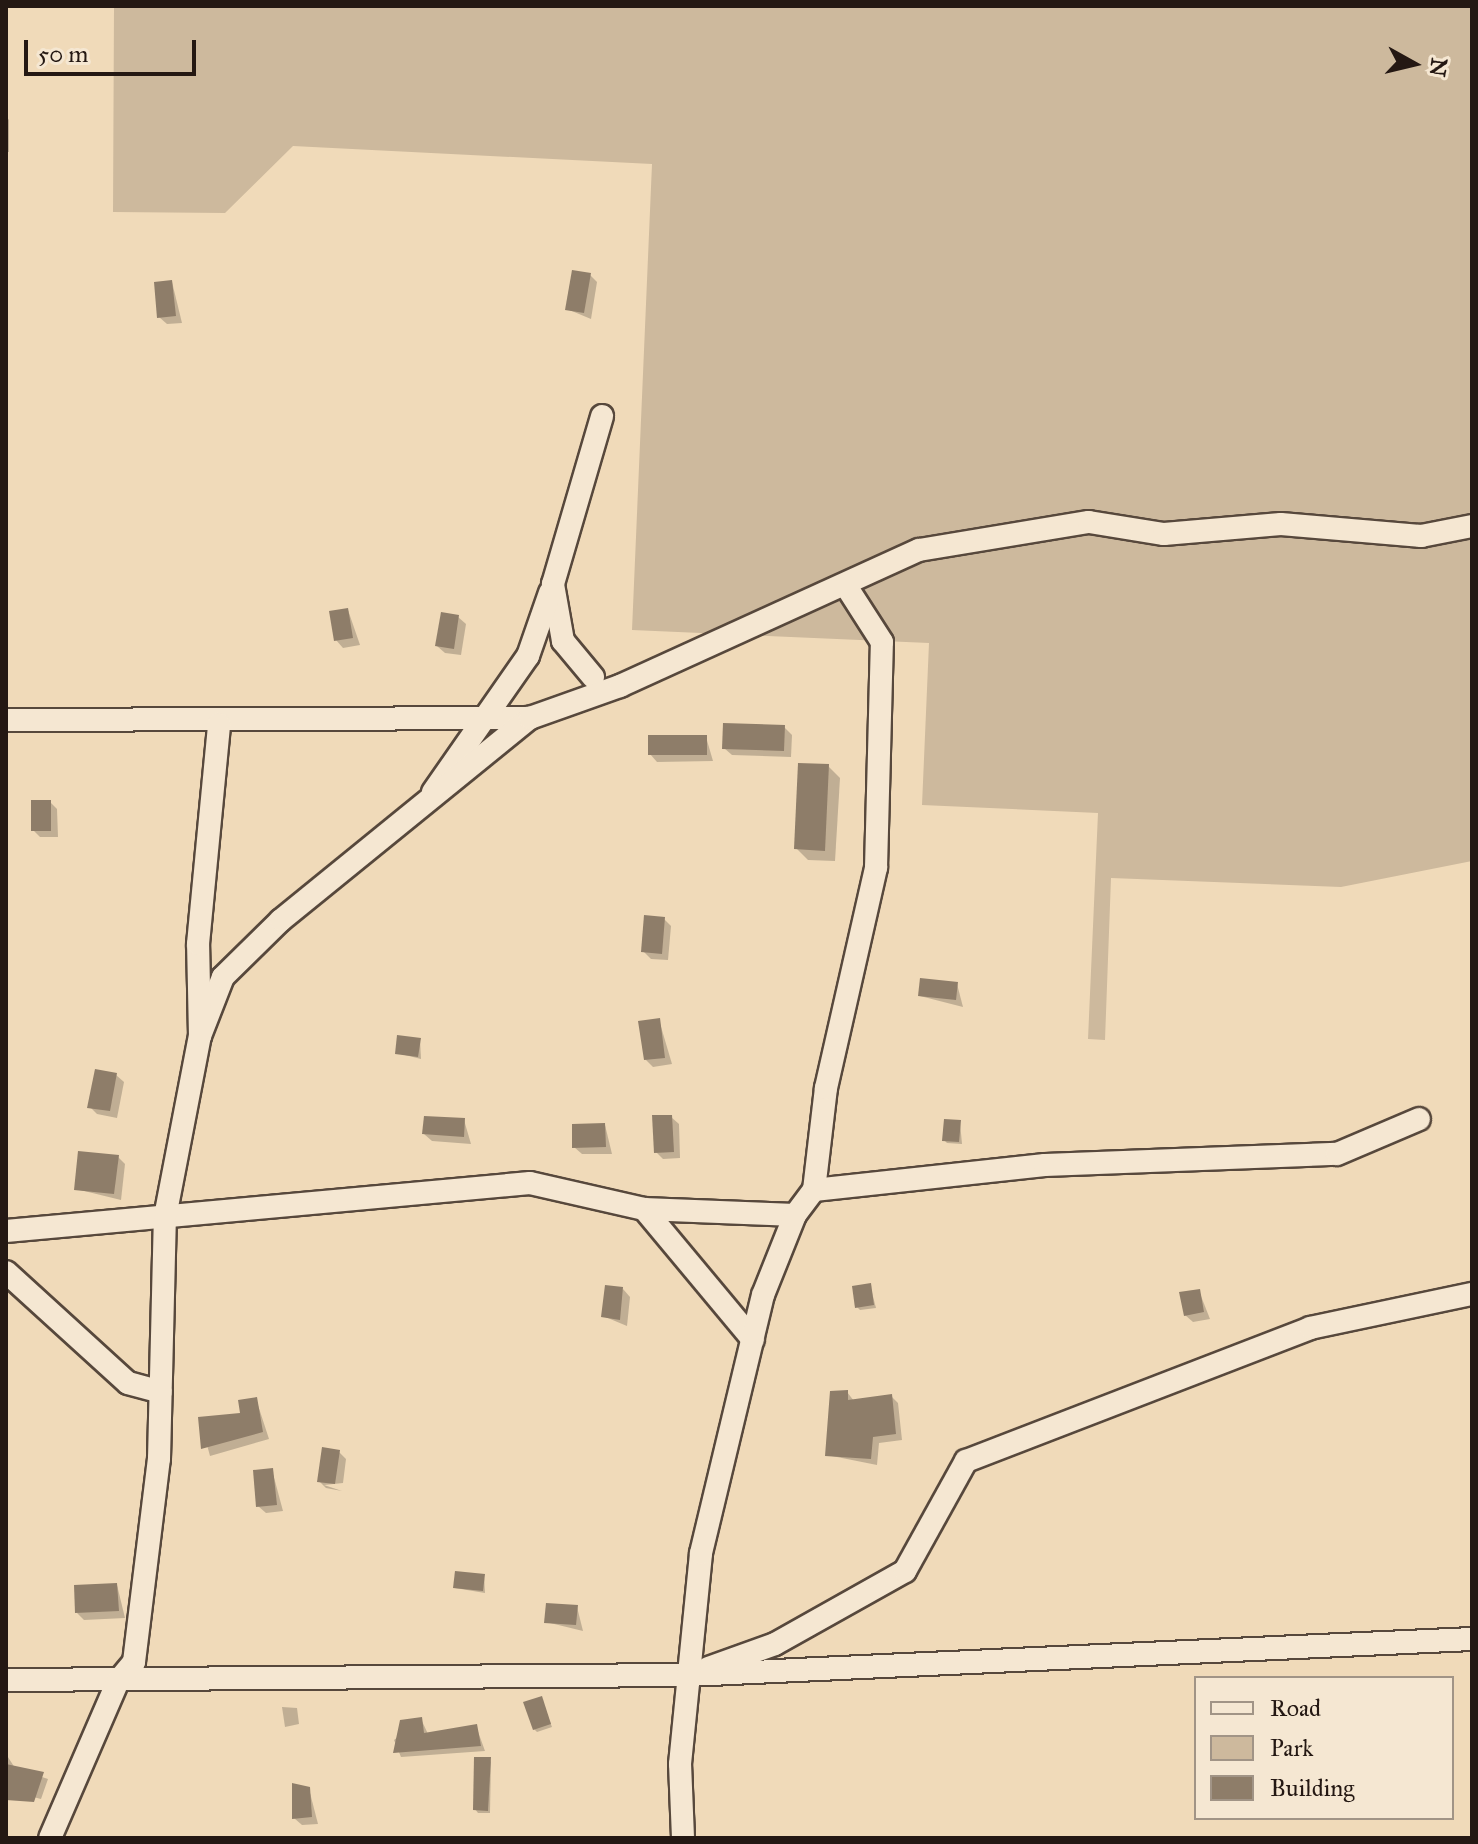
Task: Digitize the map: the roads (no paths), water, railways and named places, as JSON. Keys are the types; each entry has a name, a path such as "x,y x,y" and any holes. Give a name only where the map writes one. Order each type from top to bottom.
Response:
{"street":[{"path":"430,800 441,773 528,656 553,584 602,416"},
{"path":"50,1838 118,1681 137,1647 161,1392 165,1217 200,1036 223,977 530,718 846,586 919,550 1089,522 1164,534 1281,524 1421,536 1472,526"},
{"path":"553,584 563,641 593,677"},
{"path":"683,1838 688,1675 701,1553 753,1340 795,1215 814,1190 826,1088 876,868 882,642 846,586"},
{"path":"6,720 219,724 530,718"},
{"path":"200,1036 198,944 219,724"},
{"path":"814,1190 1045,1165 1337,1154 1419,1119"},
{"path":"6,1231 530,1183 644,1209 795,1215"},
{"path":"644,1209 753,1340"},
{"path":"6,1272 128,1383 161,1392"},
{"path":"688,1675 775,1644 905,1571 966,1461 1310,1328 1472,1294"},
{"path":"6,1680 688,1675 1472,1639"}]}
